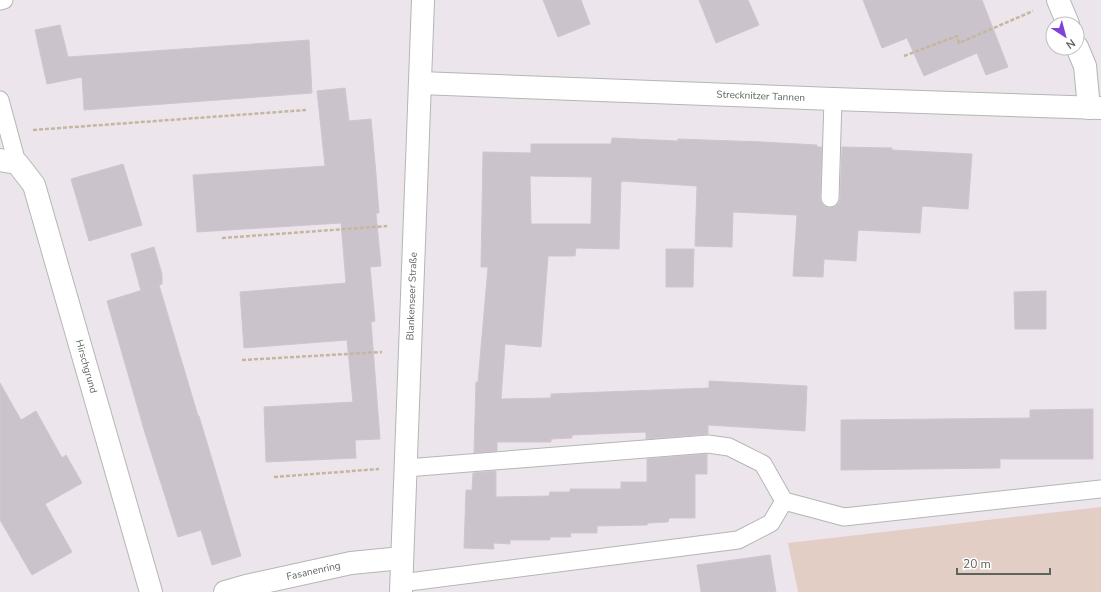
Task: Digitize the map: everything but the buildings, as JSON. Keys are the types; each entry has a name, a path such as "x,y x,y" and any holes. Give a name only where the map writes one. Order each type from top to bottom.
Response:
{"street":[{"name":"Blankenseer Straße","path":"401,587 423,0"},
{"path":"1058,0 1065,16"},
{"path":"1081,56 1085,66 1095,108"},
{"name":"Strecknitzer Tannen","path":"420,84 1095,108"},
{"name":"Hirschgrund","path":"8,162 34,185 151,592"},
{"name":"Fasanenring","path":"226,592 246,586 351,563 402,558"}],"lane":[{"path":"0,1 4,0"},
{"path":"830,198 833,99"},
{"path":"0,100 8,162"},
{"path":"406,468 708,444 729,447 763,464 784,501 844,516 1101,489"},
{"path":"401,587 738,540 771,523 784,501"}],"path":[{"path":"904,56 957,36 959,43 1036,9"},
{"path":"32,130 306,110"},
{"path":"222,238 415,224"},
{"path":"242,360 410,350"},
{"path":"274,477 406,468"}],"shaded area":[{"path":"1101,507 1101,592 798,592 788,543"}]}
